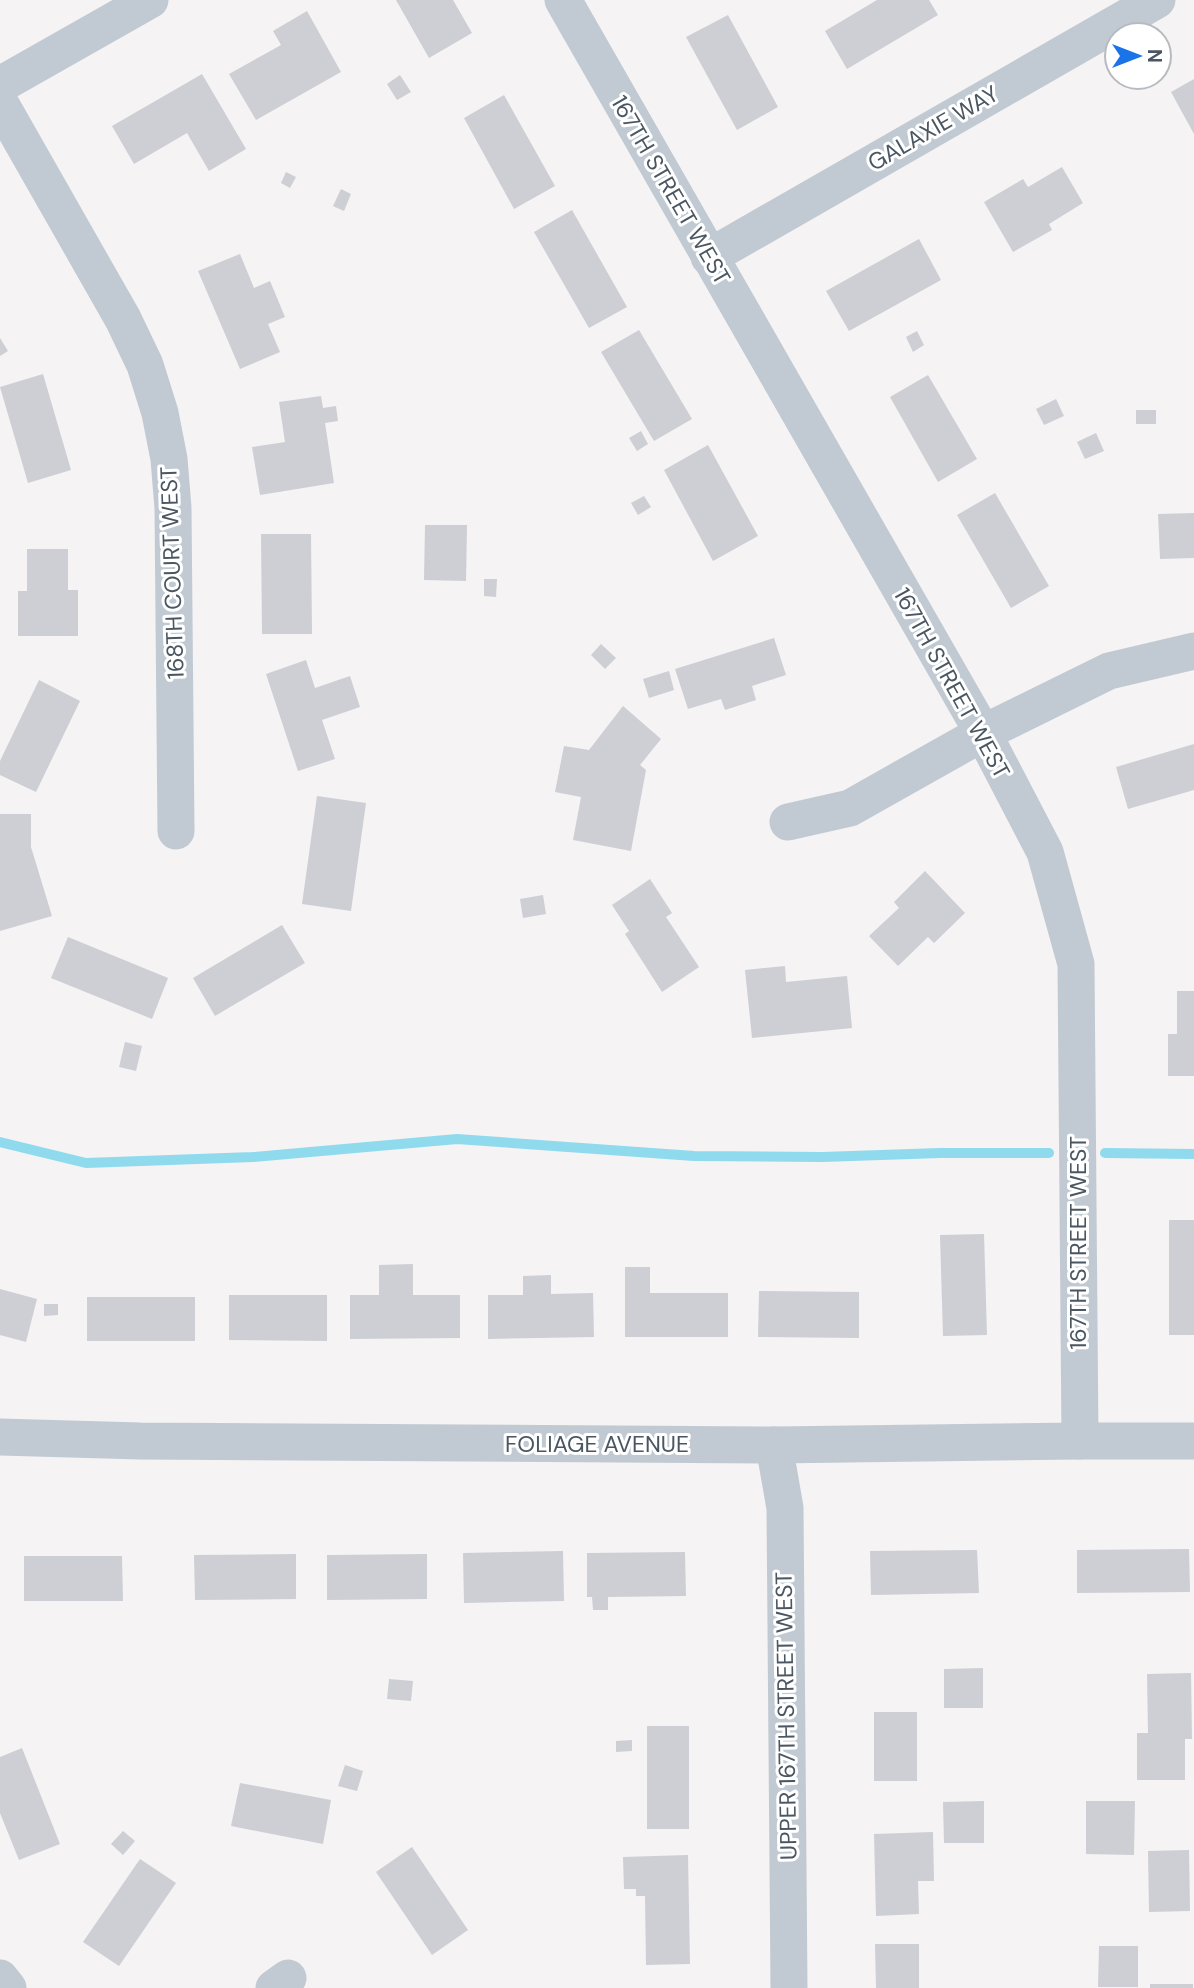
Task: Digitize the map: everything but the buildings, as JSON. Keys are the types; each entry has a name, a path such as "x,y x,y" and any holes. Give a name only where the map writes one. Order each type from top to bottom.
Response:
{"street":[{"path":"0,85 150,0"},
{"name":"167TH STREET WEST","path":"563,0 983,733 1045,852 1076,964 1080,1441"},
{"name":"GALAXIE WAY","path":"709,257 1157,0"},
{"name":"168TH COURT WEST","path":"0,103 123,319 145,365 160,413 169,459 173,508 176,831"},
{"path":"788,822 850,808 983,733 1109,671 1194,652"},
{"name":"FOLIAGE AVENUE","path":"0,1437 140,1441 774,1445 1194,1441"},
{"name":"UPPER 167TH STREET WEST","path":"774,1445 785,1508 789,1988"},
{"path":"0,1978 8,1988"}],"waterway":[{"path":"0,1142 86,1163 253,1157 457,1139 694,1156 1049,1153"},
{"path":"1105,1153 1194,1154"}]}
